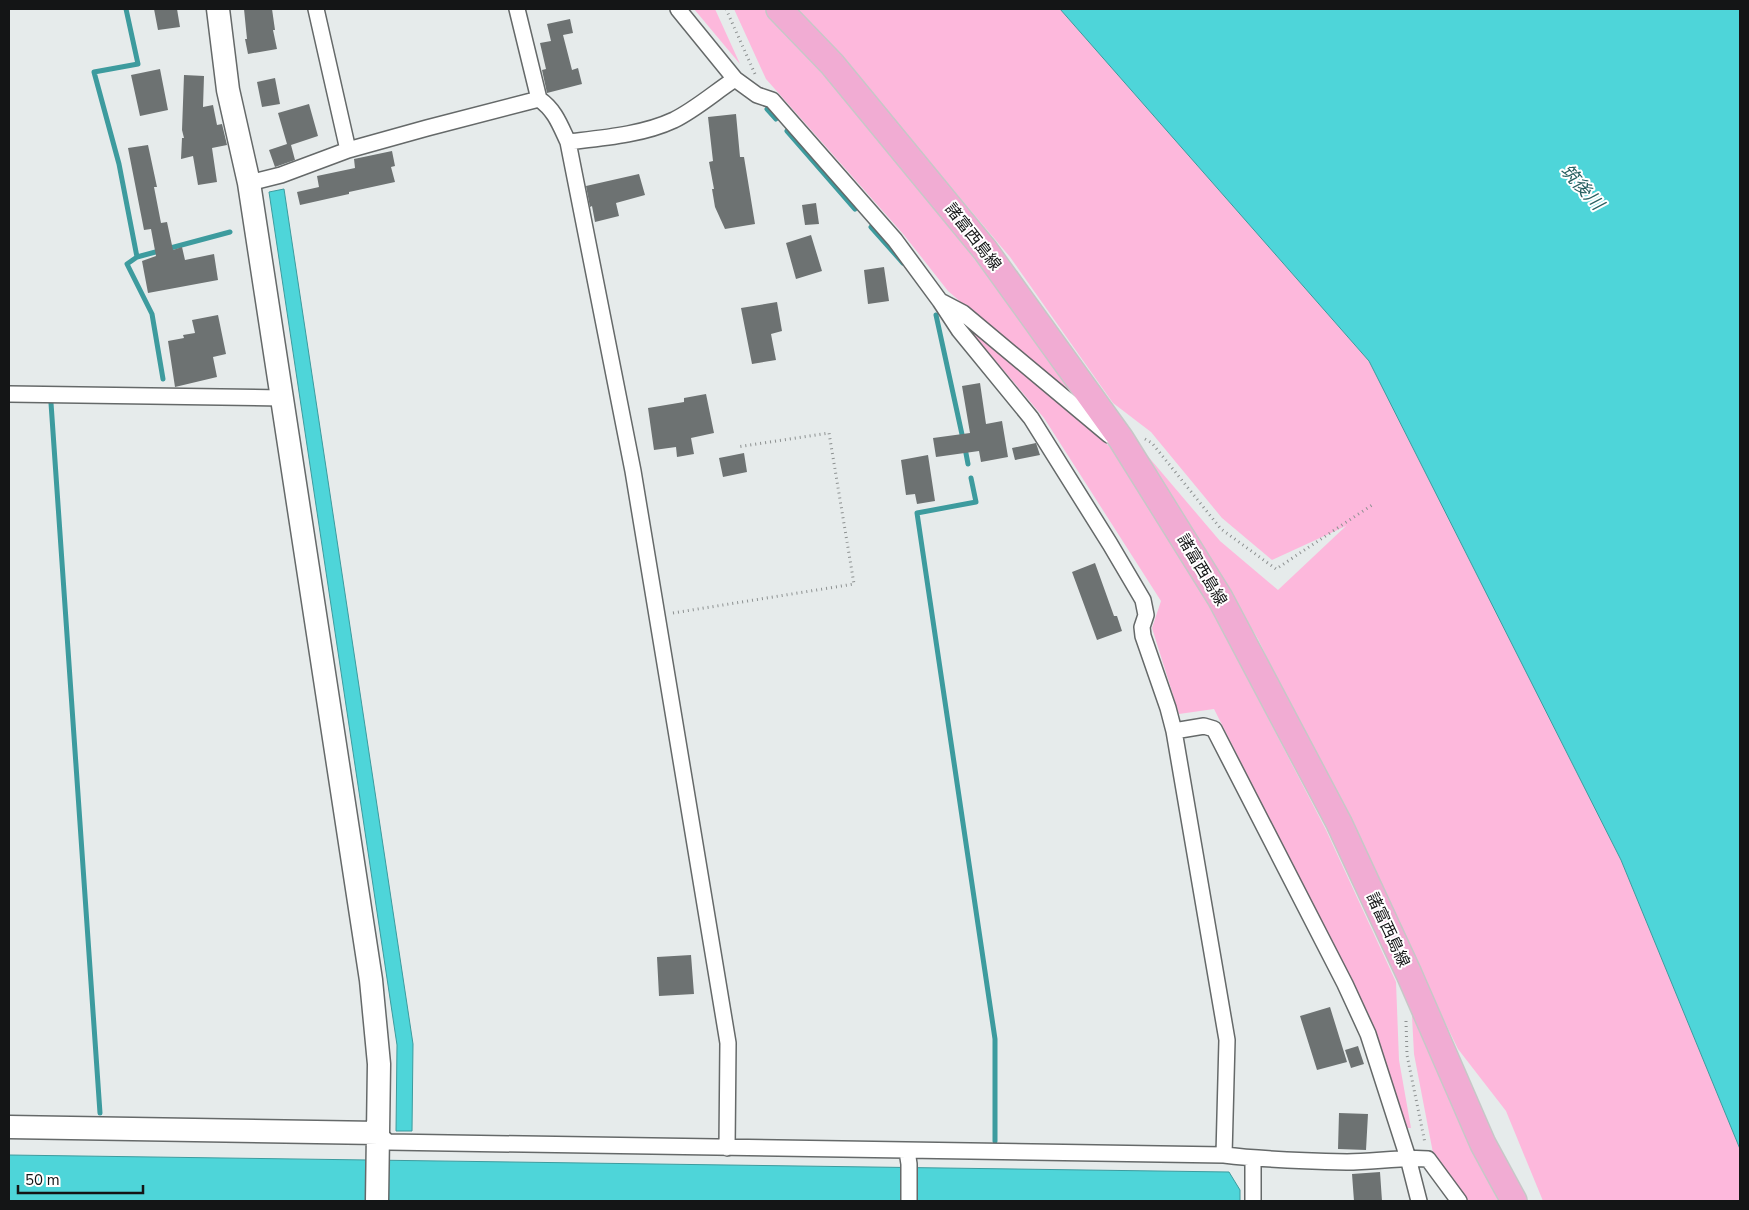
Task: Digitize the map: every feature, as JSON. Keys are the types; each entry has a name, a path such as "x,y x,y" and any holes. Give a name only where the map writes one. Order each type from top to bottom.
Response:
{"main road":[{"name":"諸富西島線","path":"779,9 832,64 985,250 1121,439 1220,598 1339,822 1409,974 1483,1144 1514,1201"}],"street":[{"path":"218,9 228,90 249,183 371,980 378,1064 377,1201"},
{"path":"316,9 348,150"},
{"path":"517,9 539,100 547,105 555,114 568,142 633,471 728,1043 727,1148"},
{"path":"678,9 735,79 758,95 772,100 895,240 959,330 1032,418 1143,600 1146,614 1142,627 1143,636 1168,708 1174,732 1228,1040 1224,1155"},
{"path":"568,142 643,130 673,120 694,108 735,79"},
{"path":"249,183 281,176 348,150 539,100"},
{"path":"940,301 963,313 1113,439 1121,439"},
{"path":"9,394 282,398"},
{"path":"1174,732 1204,726 1214,729 1345,984 1368,1034 1408,1158 1419,1201"},
{"path":"9,1127 378,1133 388,1142 727,1148 908,1157 1224,1155 1349,1162 1408,1158 1428,1159 1459,1201"},
{"path":"908,1157 908,1201"},
{"path":"1252,1201 1253,1158"}],"path":[{"path":"726,9 756,77 758,95"},
{"path":"1121,439 1133,432 1152,443 1221,529 1276,569 1372,504"},
{"path":"657,616 854,584 829,433 737,447"},
{"path":"1406,1016 1407,1054 1428,1159"}],"shaded area":[{"path":"694,9 715,9 740,64"},
{"path":"734,9 764,9 810,58 969,252 1086,410 948,291 904,235 766,79"},
{"path":"796,9 1060,9 1369,361 1621,860 1740,1149 1740,1201 1543,1201 1506,1111 1458,1049 1258,639 1140,447 1220,541 1278,590 1346,526 1272,560 1222,518 1151,432 1113,403 1010,257 837,52"},
{"path":"961,320 1116,452 1211,608 1326,830 1396,982 1399,1060 1411,1128 1405,1128 1370,1017 1214,709 1179,714 1152,628 1161,601 1044,418"},
{"path":"1411,997 1474,1153 1498,1201 1468,1201 1433,1153 1414,1054"}],"water":[{"name":"筑後川","path":"1060,9 1740,9 1740,1149 1621,860 1369,361"},
{"path":"284,189 413,1044 412,1131 396,1131 397,1045 269,192"},
{"path":"9,1155 1229,1172 1240,1190 1240,1201 9,1201"}],"building":[{"path":"154,9 177,9 180,27 158,30"},
{"path":"244,9 272,9 275,30 273,30 277,49 248,54 245,39 247,39"},
{"path":"570,19 573,33 563,35 572,70 578,68 582,84 547,93 542,70 546,69 540,43 551,41 547,24"},
{"path":"160,69 168,110 140,116 131,75"},
{"path":"184,75 204,76 203,107 213,105 217,125 222,124 227,145 212,148 217,182 198,185 193,156 181,159 182,138 184,138 182,130"},
{"path":"275,78 280,104 262,107 257,82"},
{"path":"309,104 318,136 291,145 295,160 275,167 269,150 287,144 278,113"},
{"path":"736,114 740,157 744,157 755,224 725,229 715,207 712,189 714,189 709,162 713,161 708,117"},
{"path":"148,145 157,187 154,187 161,223 167,222 173,250 182,247 185,260 214,254 218,280 148,293 142,261 156,256 151,229 144,230 128,148"},
{"path":"392,151 395,166 391,167 395,182 300,205 297,192 319,187 317,176 355,168 354,159"},
{"path":"639,174 645,195 616,203 619,216 595,222 586,186"},
{"path":"816,203 819,224 805,225 802,205"},
{"path":"811,235 822,271 796,279 786,243"},
{"path":"884,267 889,301 868,304 864,270"},
{"path":"777,302 782,331 771,334 776,360 752,364 741,308"},
{"path":"218,315 226,354 213,357 217,377 175,387 168,341 184,338 183,335 195,333 192,320"},
{"path":"980,383 986,424 1002,421 1008,457 981,462 979,451 936,457 933,438 970,433 962,386"},
{"path":"706,394 714,433 691,438 694,454 677,457 676,447 654,450 648,408 684,402 684,398"},
{"path":"1036,443 1040,455 1015,460 1012,448"},
{"path":"744,453 747,472 723,477 719,458"},
{"path":"928,455 935,501 917,504 915,494 906,495 901,460"},
{"path":"1095,563 1114,616 1117,616 1122,631 1097,640 1072,572"},
{"path":"691,955 694,994 659,996 657,957"},
{"path":"1330,1007 1347,1062 1317,1070 1300,1016"},
{"path":"1358,1046 1364,1064 1351,1068 1345,1050"},
{"path":"1339,1113 1368,1114 1366,1150 1338,1149"},
{"path":"1380,1172 1382,1201 1354,1201 1352,1174"}],"waterway":[{"path":"126,9 138,64 94,72 119,164 137,257 230,232"},
{"path":"767,109 776,119"},
{"path":"787,131 855,209"},
{"path":"871,227 903,263"},
{"path":"137,257 127,264 152,314 163,379"},
{"path":"936,315 963,439"},
{"path":"51,403 100,1113"},
{"path":"965,448 968,464"},
{"path":"971,478 976,502 917,513 995,1039 995,1141"}]}
